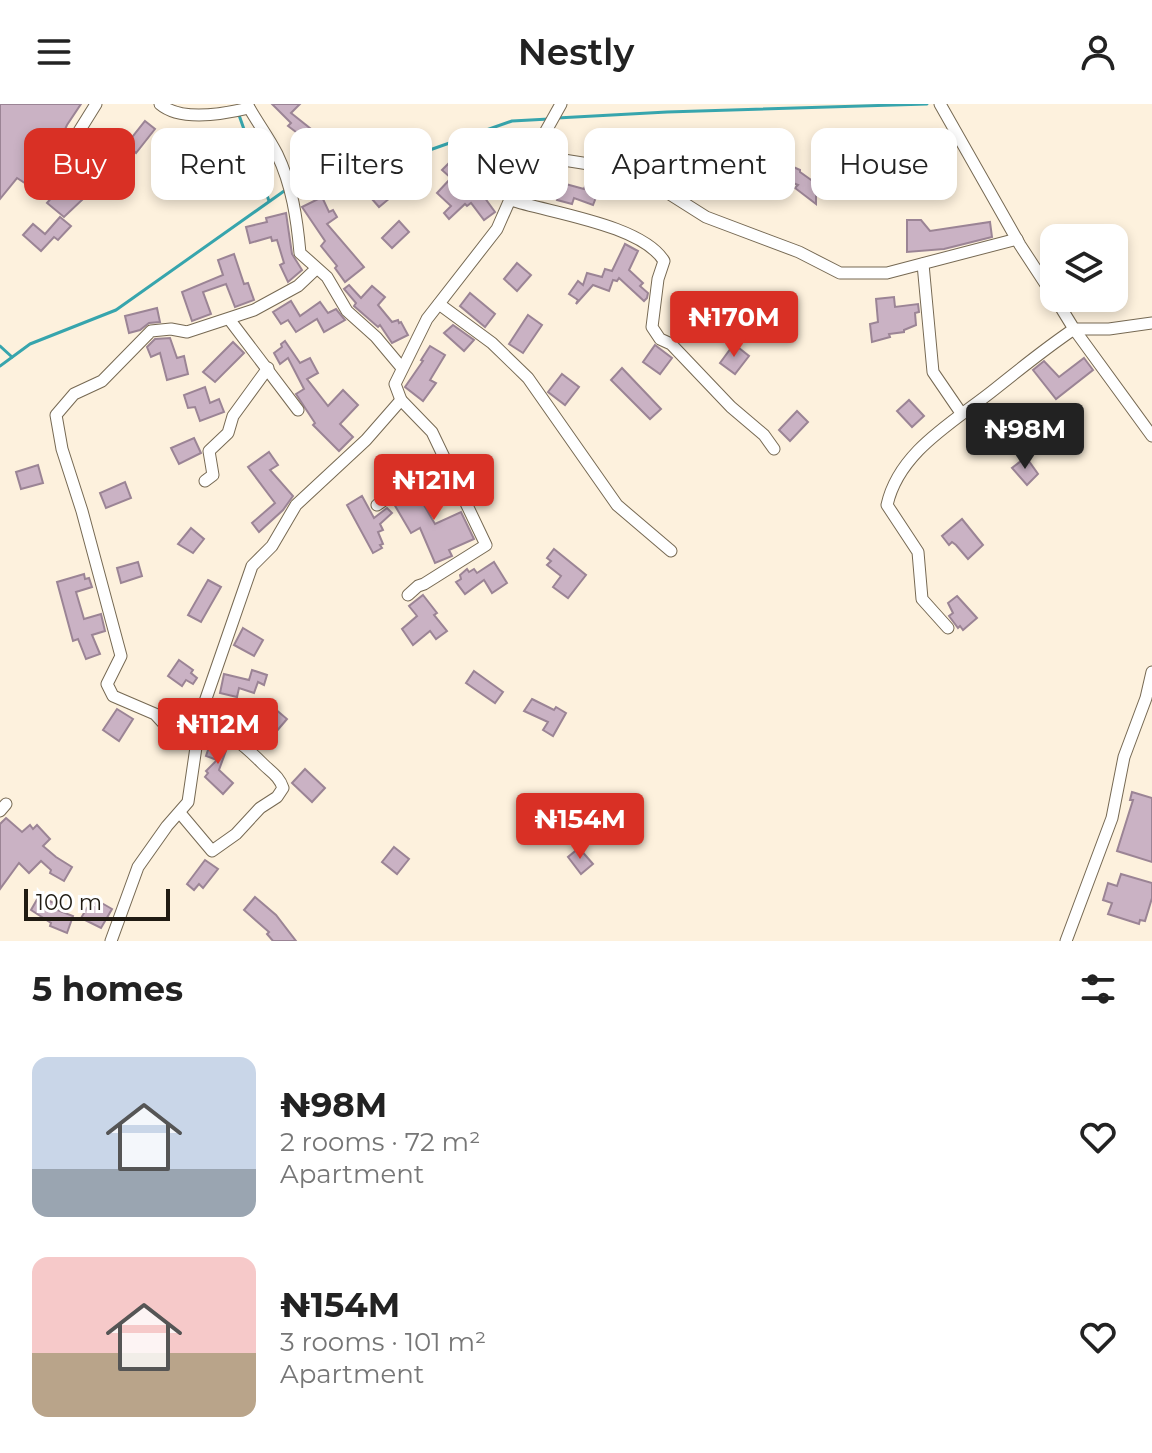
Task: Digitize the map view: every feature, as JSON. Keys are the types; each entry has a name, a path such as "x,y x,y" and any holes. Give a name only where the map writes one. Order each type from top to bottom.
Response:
{"street":[{"path":"81,128 96,104"},
{"path":"160,104 180,114 221,113 248,106 275,150 284,172 299,230 300,253 334,285 347,311 376,337 402,368"},
{"path":"548,128 561,104"},
{"path":"940,104 1040,275"},
{"path":"568,161 595,165 657,186 706,217 799,252 840,273 887,273 1017,239"},
{"path":"408,595 433,576 486,545 432,432 401,400 395,384 427,319 497,229 511,200 612,228 657,250 664,261 658,279 652,327 660,339 671,344 731,407 764,435 774,449"},
{"path":"923,264 933,372 961,413"},
{"path":"180,813 212,851 236,834 283,788 279,778 240,741 214,728 198,733 166,726 155,714 113,696 107,684 121,656 62,449 56,415 74,394 102,381 151,331 171,329 187,332 254,310 298,286 316,269"},
{"path":"439,304 492,343 528,378 617,505 671,551"},
{"path":"1063,312 1152,436"},
{"path":"229,319 298,410"},
{"path":"948,628 922,599 918,552 887,505 891,486 928,440 1074,329 1109,329 1152,323"},
{"path":"205,481 213,475 209,451 228,433 233,416 268,368"},
{"path":"111,941 138,867 188,802 206,697 252,566 272,546 296,505 366,440 401,400"},
{"path":"377,505 443,459"},
{"path":"1066,941 1112,818 1124,757 1146,698 1152,672"}],"building":[{"path":"0,104 81,104 66,128 24,128 24,182 17,178 0,199"},
{"path":"272,104 300,104 291,113 310,128 291,128 288,126 291,123"},
{"path":"145,121 154,128 136,153 135,134"},
{"path":"795,168 811,180 811,200 816,200 816,204 795,188 798,185 795,184"},
{"path":"448,181 448,200 486,200 495,212 484,220 471,203 465,204 449,219 444,213 451,206 437,193"},
{"path":"568,185 584,189 584,200 595,200 593,205 574,198 572,204 557,200 568,200"},
{"path":"50,200 82,200 64,217 47,203"},
{"path":"323,200 329,212 333,210 337,217 327,224 364,267 345,282 321,246 325,241 302,207"},
{"path":"373,200 388,200 379,207"},
{"path":"286,213 292,254 302,270 288,282 280,265 284,263 277,240 272,241 271,237 250,243 246,227"},
{"path":"60,217 71,226 58,240 54,237 41,251 23,235 33,224 45,234"},
{"path":"907,220 921,220 930,231 990,222 992,237 944,249 907,252"},
{"path":"399,221 409,232 392,248 382,238"},
{"path":"625,244 638,251 629,270 643,283 640,286 648,293 647,298 644,301 619,278 613,280 609,291 593,285 576,304 578,300 569,294 578,281 583,285 587,273 602,277 605,269 612,271"},
{"path":"234,254 244,284 248,283 254,300 235,307 226,284 203,292 211,314 192,321 182,292 223,275 218,260"},
{"path":"517,263 531,275 517,291 504,279"},
{"path":"349,285 361,298 372,286 385,297 378,305 392,322 401,322 408,335 392,343 380,325 378,327 354,306 356,303 344,289"},
{"path":"470,293 495,314 485,327 460,306"},
{"path":"894,297 895,307 918,304 916,325 872,342 870,324 878,322 876,299"},
{"path":"291,301 300,316 320,302 328,313 336,309 345,320 324,332 317,319 296,332 288,320 281,324 273,312"},
{"path":"157,308 160,322 149,323 129,333 125,316"},
{"path":"528,315 542,325 523,353 509,344"},
{"path":"453,325 474,340 464,351 444,333"},
{"path":"170,338 177,358 184,356 188,374 167,380 160,353 151,357 147,347 155,339"},
{"path":"285,341 300,363 310,358 318,373 307,379 328,406 343,390 358,405 340,424 353,437 339,451 313,425 315,423 296,394 304,389 288,358 280,364 274,353"},
{"path":"233,342 244,353 215,382 203,372"},
{"path":"734,344 749,356 735,374 720,363"},
{"path":"655,345 672,358 660,374 643,362"},
{"path":"430,346 445,355 430,380 436,383 423,401 405,387"},
{"path":"1084,358 1093,370 1056,399 1033,370 1044,361 1059,377"},
{"path":"622,368 661,409 650,419 611,380"},
{"path":"562,374 579,387 565,405 548,392"},
{"path":"205,387 210,403 219,399 224,412 200,421 195,407 188,408 184,395"},
{"path":"909,400 924,416 912,427 897,411"},
{"path":"797,411 808,422 790,441 779,430"},
{"path":"194,438 201,453 179,464 171,448"},
{"path":"269,452 278,465 270,470 293,496 259,532 252,523 275,503 248,467"},
{"path":"1026,457 1038,474 1027,485 1012,468"},
{"path":"38,465 43,483 21,489 16,472"},
{"path":"439,473 446,486 421,500 435,524 461,512 474,539 449,550 452,556 435,563 420,528 411,533 394,504 424,487 422,484"},
{"path":"125,482 131,498 106,508 100,493"},
{"path":"362,496 374,518 387,508 392,513 380,524 383,530 378,532 383,544 373,553 347,505"},
{"path":"962,519 983,545 968,559 956,545 952,542 949,545 942,536"},
{"path":"191,528 204,539 193,553 178,544"},
{"path":"554,549 586,575 568,598 553,587 561,576 547,565 551,561 547,558"},
{"path":"138,562 142,576 121,583 117,568"},
{"path":"494,562 507,583 492,593 484,580 465,594 456,582 461,579 460,575 467,569 469,572 474,569 477,573"},
{"path":"84,574 92,587 76,592 84,619 101,614 105,631 92,635 100,654 86,659 78,639 73,641 57,582"},
{"path":"208,580 221,587 201,622 188,615"},
{"path":"423,595 447,631 436,639 430,631 413,645 402,629 417,616 409,606"},
{"path":"957,596 977,618 963,630 949,616 953,613 948,603"},
{"path":"243,628 263,640 254,656 234,645"},
{"path":"179,660 193,670 191,673 197,678 193,684 186,680 182,686 168,676"},
{"path":"252,670 267,675 264,685 258,682 254,693 239,688 237,697 220,693 224,674 249,680"},
{"path":"474,671 503,692 495,703 466,683"},
{"path":"532,699 566,713 553,736 543,730 548,722 524,711"},
{"path":"274,708 287,719 264,746 251,735"},
{"path":"117,709 133,719 119,741 103,730"},
{"path":"212,738 228,745 219,770 233,783 223,794 205,777 206,771 217,760 206,756"},
{"path":"305,769 325,788 312,802 292,783"},
{"path":"1132,792 1152,798 1152,862 1117,851 1133,800 1130,800"},
{"path":"6,818 22,832 30,825 33,829 37,825 50,839 43,846 72,867 64,881 50,873 51,870 41,861 29,873 19,863 0,889 0,824"},
{"path":"394,847 409,859 397,874 382,862"},
{"path":"579,848 593,864 581,874 568,857"},
{"path":"205,860 218,869 203,888 199,884 194,890 187,884"},
{"path":"1121,874 1152,883 1152,898 1145,921 1140,920 1139,924 1108,914 1112,903 1103,900 1108,883 1117,886"},
{"path":"39,896 54,903 52,908 73,916 67,933 50,926 51,923 31,910"},
{"path":"255,897 276,915 296,941 273,941 267,934 269,932 244,910"},
{"path":"93,898 112,909 101,928 81,918"}],"waterway":[{"path":"557,118 927,104"},
{"path":"239,115 269,201"},
{"path":"0,366 30,344 116,310 294,184 424,152 512,121 549,119"},
{"path":"0,346 12,357"}]}
